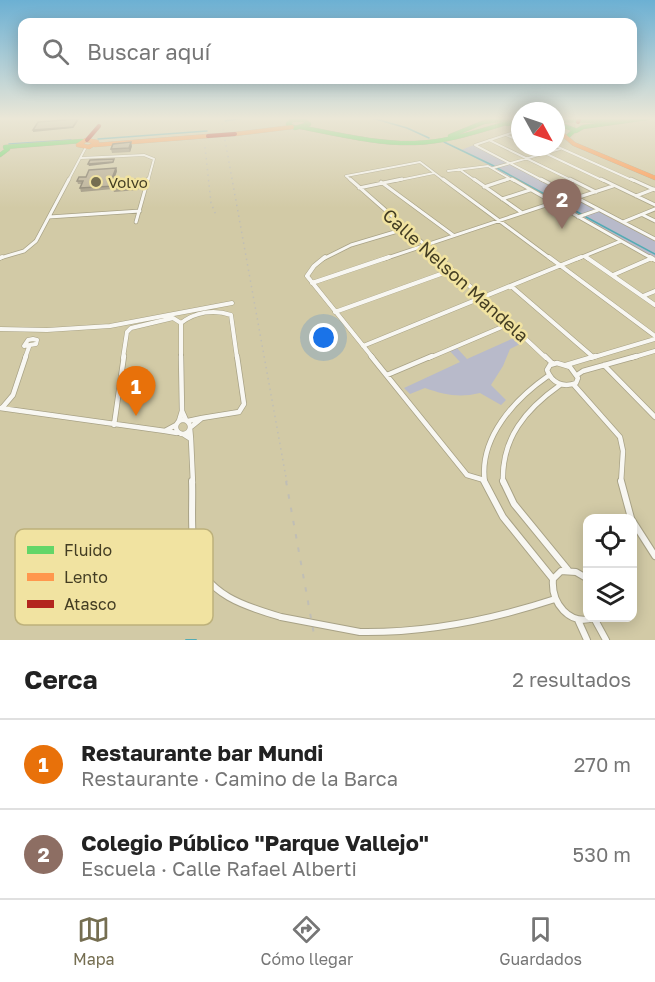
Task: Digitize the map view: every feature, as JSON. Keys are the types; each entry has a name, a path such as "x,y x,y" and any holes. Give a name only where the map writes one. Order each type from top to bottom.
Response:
{"main road":[{"path":"0,155 4,148"},
{"path":"583,148 654,178"}],"street":[{"path":"0,258 15,255 36,241 86,148"},
{"path":"480,148 655,239"},
{"path":"506,148 596,192"},
{"path":"565,149 655,189"},
{"path":"81,158 144,155 153,157 136,222"},
{"path":"492,169 535,156"},
{"path":"551,156 655,207"},
{"path":"435,173 358,188 346,176 420,162 500,220 655,338"},
{"path":"448,171 483,165 654,259"},
{"path":"458,169 521,212"},
{"path":"484,187 510,179"},
{"path":"381,182 454,236"},
{"path":"576,198 614,186"},
{"name":"Calle Nelson Mandela","path":"358,188 408,228 553,364"},
{"path":"636,196 655,189"},
{"path":"501,199 530,190"},
{"path":"312,283 552,202"},
{"path":"622,222 655,207"},
{"path":"578,217 598,210"},
{"path":"48,217 140,211"},
{"path":"642,214 655,221"},
{"path":"408,228 328,254 310,268 307,276 467,475 484,480"},
{"path":"363,346 621,241"},
{"path":"584,256 655,305"},
{"path":"612,276 654,259"},
{"path":"335,312 452,270"},
{"path":"511,286 592,356"},
{"path":"642,296 655,291"},
{"path":"0,329 46,330 110,326 232,303"},
{"path":"165,431 178,423 239,412 244,404 231,315 215,312 191,316 181,324"},
{"path":"114,425 125,337 128,332 131,328 173,318 181,324"},
{"path":"181,324 182,411 175,430 191,439"},
{"path":"387,375 509,324"},
{"path":"578,375 578,381 574,385 560,385 548,376 547,370 553,364 566,365 655,338"},
{"path":"1,408 13,395 29,347"},
{"path":"578,375 584,371 655,351"},
{"path":"566,365 578,375"},
{"path":"604,365 655,417"},
{"path":"548,376 528,389 511,407 493,434 484,480 502,513 553,579"},
{"path":"560,385 524,415 512,432 504,457 503,483 526,518 568,570"},
{"path":"574,385 620,437 624,445 621,482 630,514"},
{"path":"1,408 180,433 202,418"},
{"path":"182,411 190,428 194,529"},
{"path":"637,528 655,556"},
{"path":"583,576 568,570 556,574 551,585 555,599 562,610 578,620 587,640"},
{"path":"213,586 219,593 236,603 281,617 360,632 444,630 526,609 555,599"},
{"path":"578,620 583,619"},
{"path":"596,622 606,640"}],"shaded area":[{"path":"480,148 655,239 655,258 461,150"},
{"path":"516,337 522,343 510,349 491,385 506,400 501,405 480,393 452,395 425,388 410,394 404,388 460,362 449,350 456,347 467,359"}],"building":[{"path":"114,159 113,162 88,164 90,160"},
{"path":"116,168 111,181 139,179 137,187 80,188 83,181 77,181 79,177 86,177 89,170"}],"waterway":[{"path":"456,148 494,166"},
{"path":"497,168 581,214"},
{"path":"586,217 655,254"},
{"path":"186,640 196,640"}],"railway":[{"path":"205,148 211,203 216,215"},
{"path":"226,148 287,483"},
{"path":"286,481 315,640"}],"traffic: fast":[{"path":"0,155 8,149"}],"traffic: slow":[{"path":"583,148 655,178"}],"place":[{"name":"Volvo","path":"96,182"},
{"name":"Colegio Público \"Parque Vallejo\"","path":"562,229"},
{"name":"Restaurante bar Mundi","path":"136,416"}]}
